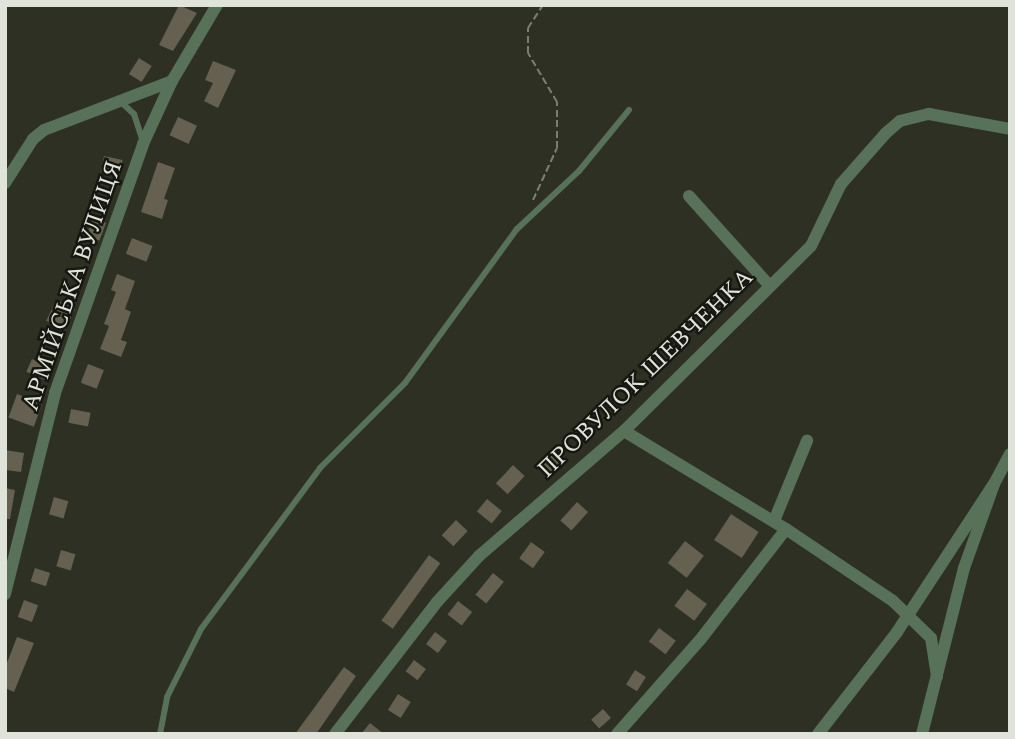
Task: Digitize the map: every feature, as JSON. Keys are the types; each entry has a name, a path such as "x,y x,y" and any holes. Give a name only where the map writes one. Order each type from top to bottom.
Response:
{"street":[{"name":"АРМІЙСЬКА ВУЛИЦЯ","path":"5,594 55,393 143,144 172,81 217,5"},
{"path":"5,183 33,139 44,130 172,81"},
{"name":"ПРОВУЛОК ШЕВЧЕНКА","path":"335,734 437,602 479,556 624,431 768,284 811,246 841,184 900,121 929,114 1010,129"},
{"path":"689,196 768,284"},
{"path":"624,431 774,521 908,614 931,638 937,677"},
{"path":"774,521 807,441"},
{"path":"818,734 908,614 994,484 1010,454"},
{"path":"922,734 964,568 994,484"},
{"path":"617,734 700,640 786,529"}],"lane":[{"path":"121,102 141,126 143,144"},
{"path":"160,734 167,697 201,629 320,468 405,383 517,229 579,171 629,110"}],"path":[{"path":"529,207 557,148 557,102 528,52 528,28 543,5"}],"building":[{"path":"179,5 197,13 173,51 159,45"},
{"path":"139,58 152,66 142,82 129,74"},
{"path":"213,61 236,70 218,108 204,101 213,83 205,80"},
{"path":"178,117 197,126 189,144 170,135"},
{"path":"104,156 123,160 119,176 101,172"},
{"path":"158,162 175,168 164,199 168,200 162,219 141,212"},
{"path":"93,218 106,223 99,241 86,236"},
{"path":"132,238 153,246 146,262 126,254"},
{"path":"117,274 135,281 125,309 131,312 121,340 127,342 121,357 100,349 109,326 104,324 116,292 111,290"},
{"path":"56,300 75,309 65,330 46,321"},
{"path":"32,359 50,367 45,380 26,372"},
{"path":"88,364 104,370 97,389 81,383"},
{"path":"17,394 42,403 34,427 8,417"},
{"path":"71,409 91,413 88,427 68,423"},
{"path":"5,450 24,453 21,472 5,470"},
{"path":"550,454 560,464 547,477 537,467"},
{"path":"513,465 525,476 508,494 496,483"},
{"path":"5,488 15,490 10,519 5,519"},
{"path":"54,497 68,501 63,518 49,514"},
{"path":"487,499 502,511 492,523 477,511"},
{"path":"577,502 588,512 571,531 560,521"},
{"path":"731,514 759,532 742,558 714,540"},
{"path":"456,520 468,531 453,546 442,535"},
{"path":"685,541 704,556 687,578 668,563"},
{"path":"531,542 545,552 533,568 519,558"},
{"path":"61,550 75,554 71,570 56,566"},
{"path":"429,555 440,563 393,629 381,621"},
{"path":"35,568 50,573 46,586 31,581"},
{"path":"493,573 504,582 486,604 475,595"},
{"path":"687,589 707,604 694,621 674,606"},
{"path":"24,600 38,605 32,622 18,617"},
{"path":"458,601 472,612 462,625 448,614"},
{"path":"659,628 676,641 666,654 649,642"},
{"path":"435,632 447,641 438,653 426,644"},
{"path":"17,637 34,643 14,692 5,688 5,668"},
{"path":"414,660 426,669 418,680 406,671"},
{"path":"344,667 356,676 316,734 295,734"},
{"path":"635,670 646,677 637,691 626,684"},
{"path":"398,694 411,702 401,718 388,710"},
{"path":"603,709 611,718 599,729 591,720"},
{"path":"370,723 384,734 361,734"}]}
